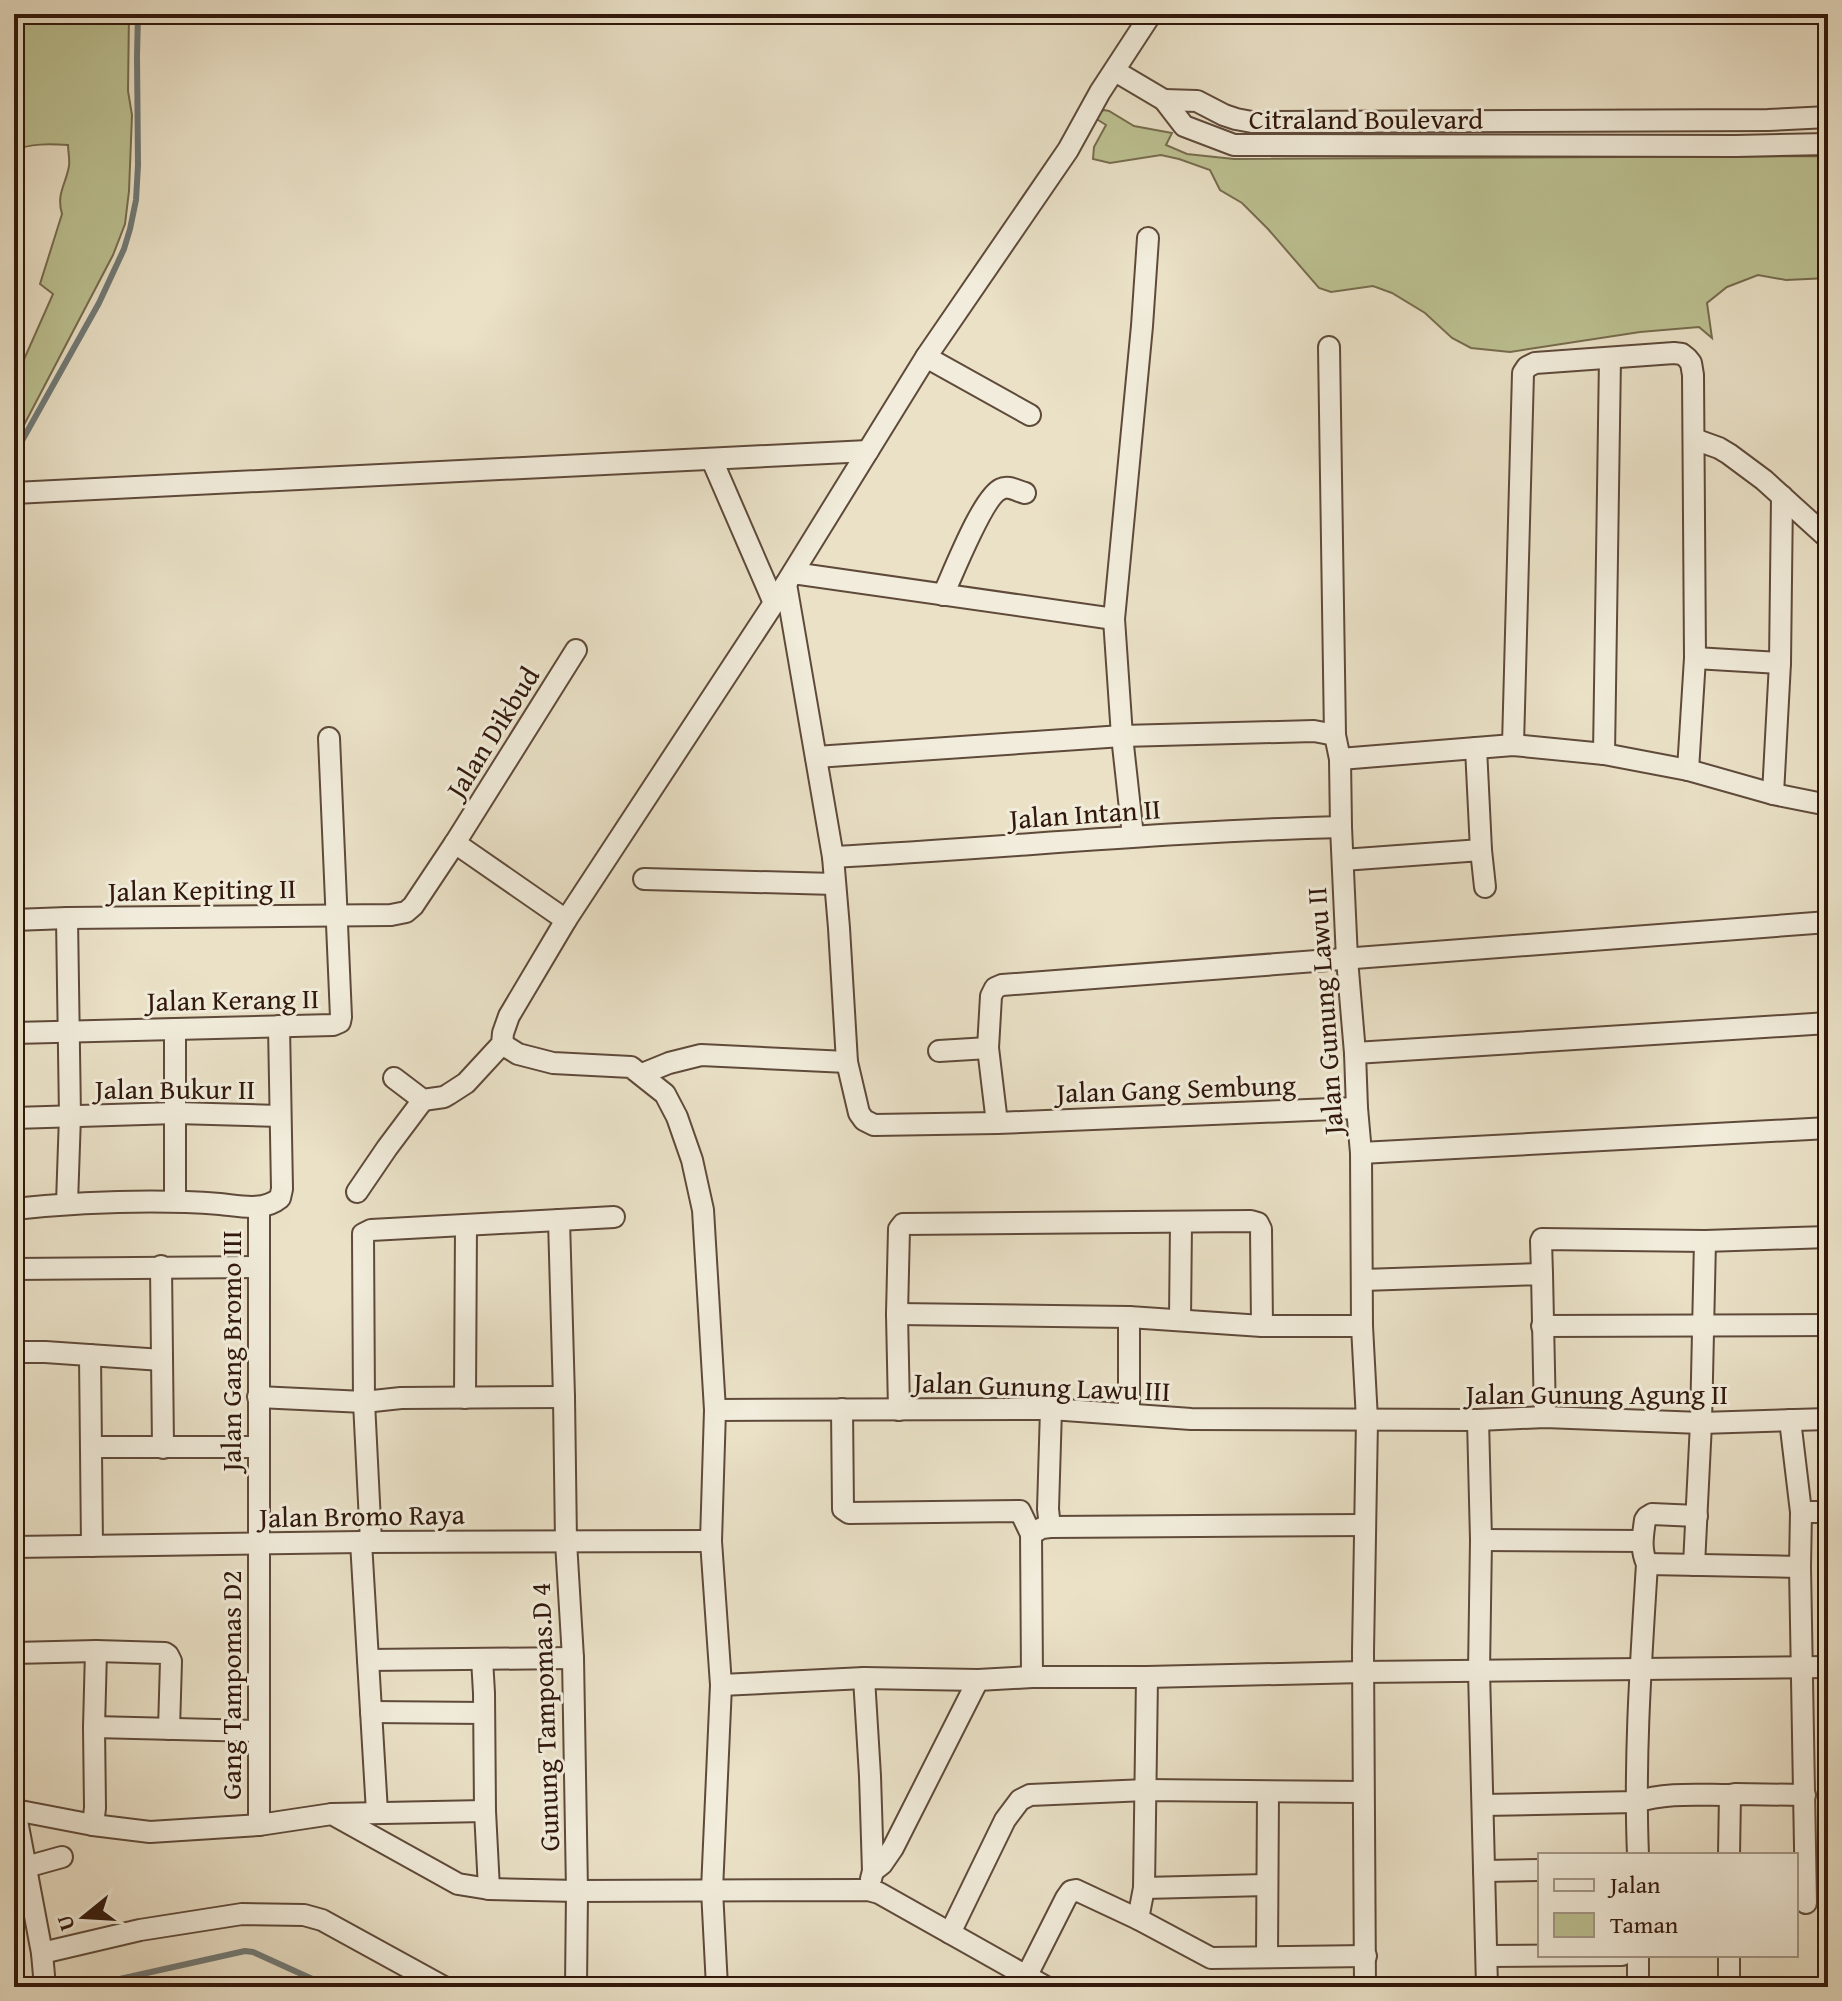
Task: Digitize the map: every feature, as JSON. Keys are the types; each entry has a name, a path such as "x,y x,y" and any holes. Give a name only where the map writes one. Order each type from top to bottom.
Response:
{"street":[{"path":"357,1192 423,1100 444,1097 466,1083 502,1044 509,1016 566,920 774,603 926,357 1068,150 1100,92 1151,14"},
{"name":"Citraland Boulevard","path":"1115,71 1164,100 1184,126 1234,145 1828,144"},
{"name":"Citraland Boulevard","path":"1164,100 1197,101 1224,115 1252,122 1768,120 1828,117"},
{"path":"1537,121 1537,146"},
{"path":"1133,836 1114,619 1148,238"},
{"name":"Jalan Gunung Lawu II","path":"1329,347 1335,735 1340,759 1347,959 1361,1153 1362,1326 1367,1420 1363,1672 1365,1987"},
{"path":"1513,745 1523,373 1535,363 1682,354 1691,363 1693,375 1694,439 1695,658 1688,770"},
{"path":"926,357 1030,415"},
{"path":"1604,754 1610,358"},
{"path":"1694,439 1729,454 1828,538"},
{"path":"17,492 868,451"},
{"path":"712,460 774,603"},
{"path":"943,595 974,526 995,492 1008,487 1025,493"},
{"path":"1773,794 1780,663 1782,496"},
{"path":"789,578 943,595 1114,619"},
{"name":"Jalan Gang Sembung","path":"789,578 833,857 847,1062 859,1113 864,1120 874,1125 997,1123 1357,1108"},
{"name":"Jalan Dikbud","path":"338,915 391,915 406,912 413,906 576,650"},
{"path":"1695,658 1780,663"},
{"path":"816,757 1122,736 1314,731 1335,735"},
{"path":"329,738 338,915"},
{"path":"1340,759 1513,745 1604,754 1688,770 1773,794 1828,805"},
{"path":"1476,748 1485,887"},
{"name":"Jalan Intan II","path":"833,857 970,850 1133,836 1341,827"},
{"name":"Jalan Dikbud","path":"455,843 566,920"},
{"path":"1343,860 1481,850"},
{"path":"644,879 835,884"},
{"name":"Jalan Kepiting II","path":"14,920 338,915"},
{"name":"Jalan Kerang II","path":"14,1033 333,1025 340,1022 341,1017 338,915"},
{"path":"67,918 70,1116 67,1203"},
{"path":"997,1123 988,1048 991,996 995,988 1002,985 1828,922"},
{"path":"1355,1053 1828,1023"},
{"path":"14,1209 67,1203 175,1201 259,1207 272,1205 280,1198 282,1189 279,1026"},
{"path":"175,1029 175,1201"},
{"path":"502,1044 518,1054 542,1061 631,1067 642,1074 665,1094 677,1117 701,1198 715,1410 711,1541 721,1685 712,1890 717,1987"},
{"path":"939,1051 988,1048"},
{"path":"642,1074 701,1055 847,1062"},
{"path":"394,1078 423,1100"},
{"name":"Jalan Bukur II","path":"14,1118 176,1113 280,1116"},
{"path":"1361,1153 1828,1128"},
{"name":"Jalan Gang Bromo III","path":"258,1544 259,1207"},
{"path":"377,1812 368,1660 363,1234 371,1230 614,1217"},
{"name":"Gunung Tampomas.D 4","path":"559,1220 566,1542 573,1658 576,1987"},
{"path":"899,1410 897,1314 899,1229 903,1224 1251,1221 1258,1223 1261,1229 1262,1326"},
{"path":"1180,1320 1181,1222"},
{"path":"465,1398 466,1225"},
{"path":"1545,1417 1542,1239 1705,1241 1828,1237"},
{"path":"1694,1565 1705,1241"},
{"path":"161,1266 163,1448"},
{"path":"14,1269 258,1267"},
{"path":"1363,1280 1542,1274"},
{"path":"897,1314 1129,1317 1262,1326 1362,1326"},
{"path":"1129,1317 1129,1414"},
{"path":"1542,1326 1828,1325"},
{"path":"14,1352 162,1360"},
{"path":"90,1355 92,1546"},
{"path":"258,1397 364,1402 401,1398 564,1397"},
{"path":"842,1409 843,1509 849,1513 1020,1511 1043,1523 1365,1525"},
{"path":"1032,1677 1051,1409"},
{"name":"Jalan Gunung Lawu III","path":"715,1410 1051,1409 1191,1419 1367,1420"},
{"name":"Jalan Gunung Agung II","path":"1367,1420 1545,1417 1701,1423 1828,1419"},
{"path":"1478,1420 1481,1540 1479,1671 1487,1987"},
{"path":"1790,1420 1801,1512 1805,1795 1801,1903 1828,1903"},
{"path":"91,1447 258,1447"},
{"path":"1801,1512 1828,1512"},
{"path":"1638,1853 1636,1802 1647,1564 1642,1541 1645,1520 1649,1515 1697,1516"},
{"path":"1481,1540 1642,1541"},
{"name":"Jalan Bromo Raya","path":"14,1547 711,1541"},
{"name":"Gang Tampomas D2","path":"258,1544 259,1825"},
{"path":"1647,1564 1800,1567"},
{"path":"14,1653 96,1651 160,1652 168,1655 171,1661 169,1729"},
{"path":"93,1825 96,1651"},
{"path":"368,1660 573,1658"},
{"path":"482,1659 489,1889"},
{"path":"721,1685 864,1678 978,1680 1828,1667"},
{"path":"1138,1919 1144,1888 1147,1677"},
{"path":"864,1678 870,1776 871,1880 879,1893 950,1933 1024,1981 1046,1987"},
{"path":"871,1880 893,1848 978,1680"},
{"path":"371,1712 484,1713"},
{"path":"94,1727 259,1731"},
{"path":"950,1933 1005,1820 1024,1797 1146,1790 1363,1792"},
{"path":"1267,1957 1268,1792"},
{"path":"1729,1853 1730,1795"},
{"path":"1483,1805 1636,1802 1660,1796 1805,1795"},
{"path":"45,1987 42,1953 23,1879 15,1809 93,1825 150,1832 259,1825 332,1814 485,1811"},
{"path":"332,1814 458,1884 489,1889 712,1890 871,1880"},
{"path":"23,1879 62,1857"},
{"path":"1484,1871 1538,1870"},
{"path":"1144,1888 1266,1885"},
{"path":"1024,1981 1066,1898 1076,1890 1211,1958 1366,1956"},
{"path":"42,1953 140,1930 242,1914 304,1915 322,1920 444,1987"},
{"path":"1487,1956 1538,1956"},
{"path":"1638,1957 1638,1987"},
{"path":"1729,1957 1729,1987"}],"green space":[{"path":"14,14 129,14 128,91 132,115 125,224 113,255 14,444 14,382 53,294 40,284 62,214 61,195 69,161 68,145 33,145 14,151"},
{"path":"1104,110 1134,126 1172,133 1166,145 1187,154 1234,159 1828,156 1828,278 1786,280 1758,275 1727,287 1707,303 1712,338 1699,327 1640,332 1510,352 1471,348 1452,338 1425,313 1392,293 1373,286 1331,292 1319,288 1242,203 1220,190 1210,170 1161,155 1110,163 1093,159 1094,147 1106,125 1095,118"}],"waterway":[{"path":"14,455 99,303 130,229 138,165 138,14"},
{"path":"84,1987 245,1951 330,1987"}]}
